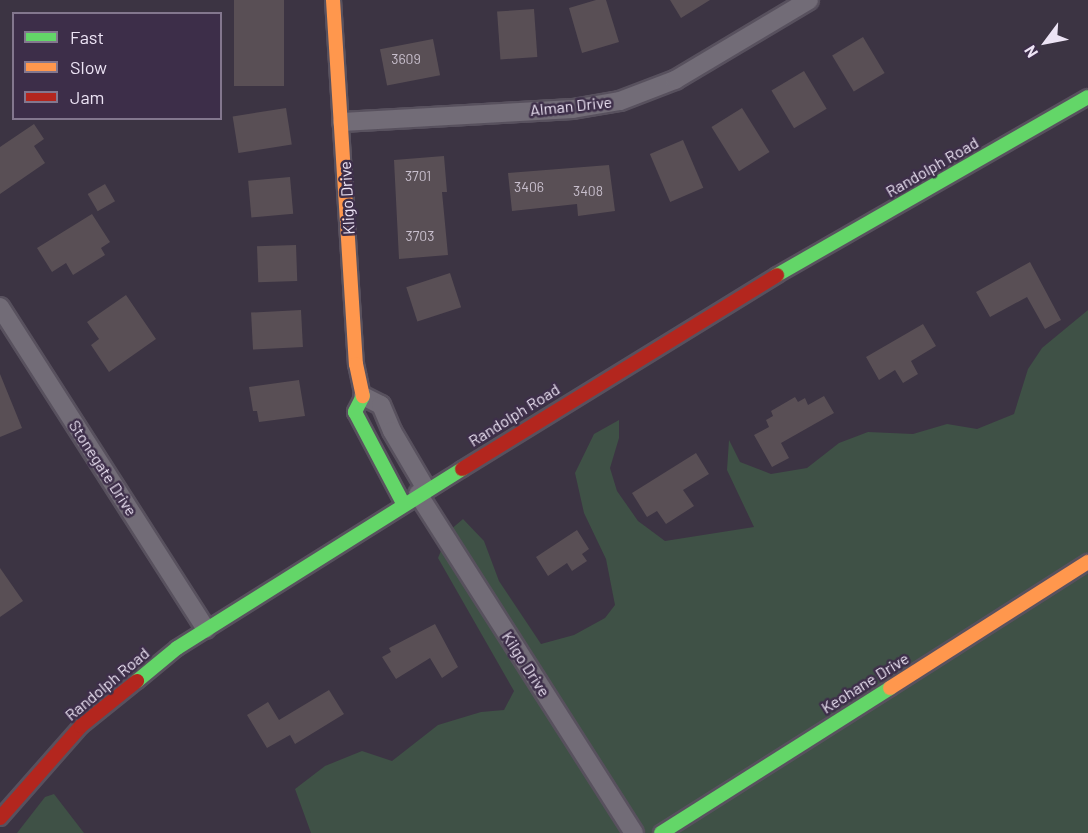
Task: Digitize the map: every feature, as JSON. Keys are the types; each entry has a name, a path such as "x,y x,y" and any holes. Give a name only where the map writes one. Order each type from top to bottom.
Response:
{"street":[{"name":"Kligo Drive","path":"333,0 356,364 363,396 356,412 359,424 416,496"},
{"name":"Alman Drive","path":"342,122 573,109 620,101 675,80 810,0"},
{"name":"Randolph Road","path":"0,818 57,749 96,711 206,629 416,496 772,278 1088,97"},
{"name":"Stonegate Drive","path":"0,307 206,629"},
{"path":"363,396 381,405 416,496"},
{"name":"Kilgo Drive","path":"416,496 634,833"},
{"name":"Keohane Drive","path":"661,833 1088,561"}],"green space":[{"path":"1088,310 1088,833 311,833 295,789 325,766 362,751 392,761 438,725 481,712 504,710 514,691 438,558 449,531 463,519 484,541 499,581 541,644 574,635 605,618 615,605 606,559 584,513 575,473 594,434 619,420 619,438 610,468 617,491 638,521 665,541 754,527 727,470 729,440 740,462 771,474 807,468 839,443 868,432 913,434 947,424 977,429 1014,414 1028,369 1042,348"},
{"path":"54,794 84,833 17,833 45,797"}],"building":[{"path":"234,0 284,0 284,86 234,86"},
{"path":"596,0 606,0 619,42 582,53 569,8"},
{"path":"670,0 710,0 681,18"},
{"path":"534,9 537,57 500,59 497,12"},
{"path":"863,37 885,73 854,92 832,56"},
{"path":"433,39 440,75 387,86 380,49"},
{"path":"804,71 827,109 794,128 771,91"},
{"path":"286,108 292,145 238,153 233,116"},
{"path":"742,108 770,152 739,171 711,127"},
{"path":"34,124 44,139 34,146 45,163 0,194 0,147"},
{"path":"683,140 703,188 670,202 650,154"},
{"path":"444,156 447,192 442,192 448,255 399,259 394,160"},
{"path":"609,165 615,211 578,216 577,204 512,211 508,173"},
{"path":"290,177 293,214 251,218 248,181"},
{"path":"105,184 115,201 98,211 88,194"},
{"path":"92,214 110,242 101,248 105,255 73,275 66,263 52,272 37,248"},
{"path":"296,245 297,281 258,282 257,246"},
{"path":"1030,262 1061,320 1045,329 1027,297 990,317 976,292"},
{"path":"450,273 461,307 417,321 406,287"},
{"path":"126,295 156,339 109,372 91,345 99,339 87,322"},
{"path":"301,310 303,347 253,350 251,313"},
{"path":"923,324 936,346 911,361 918,374 903,383 895,370 879,380 866,357"},
{"path":"0,374 22,428 0,437"},
{"path":"299,380 305,416 259,422 257,411 253,411 249,387"},
{"path":"824,396 834,413 781,443 789,458 772,467 754,435 769,427 766,420 773,416 771,411 795,397 798,402 805,398 808,405"},
{"path":"696,453 709,474 683,490 694,506 666,524 657,511 647,517 632,493"},
{"path":"577,530 589,549 582,554 587,561 572,571 567,563 548,576 536,557"},
{"path":"0,568 23,601 0,617"},
{"path":"435,624 458,667 442,678 430,658 396,679 382,657 391,652 389,648"},
{"path":"329,690 344,714 295,744 290,735 267,748 247,715 268,702 279,720"}],"traffic: fast":[{"path":"777,275 1088,97"},
{"path":"363,396 355,412 403,503"},
{"path":"137,681 177,648 462,469"},
{"path":"661,833 890,688"}],"traffic: slow":[{"path":"333,0 356,364 363,396"},
{"path":"890,688 1088,562"}],"traffic: jam":[{"path":"462,469 777,275"},
{"path":"0,818 81,726 137,681"}]}
